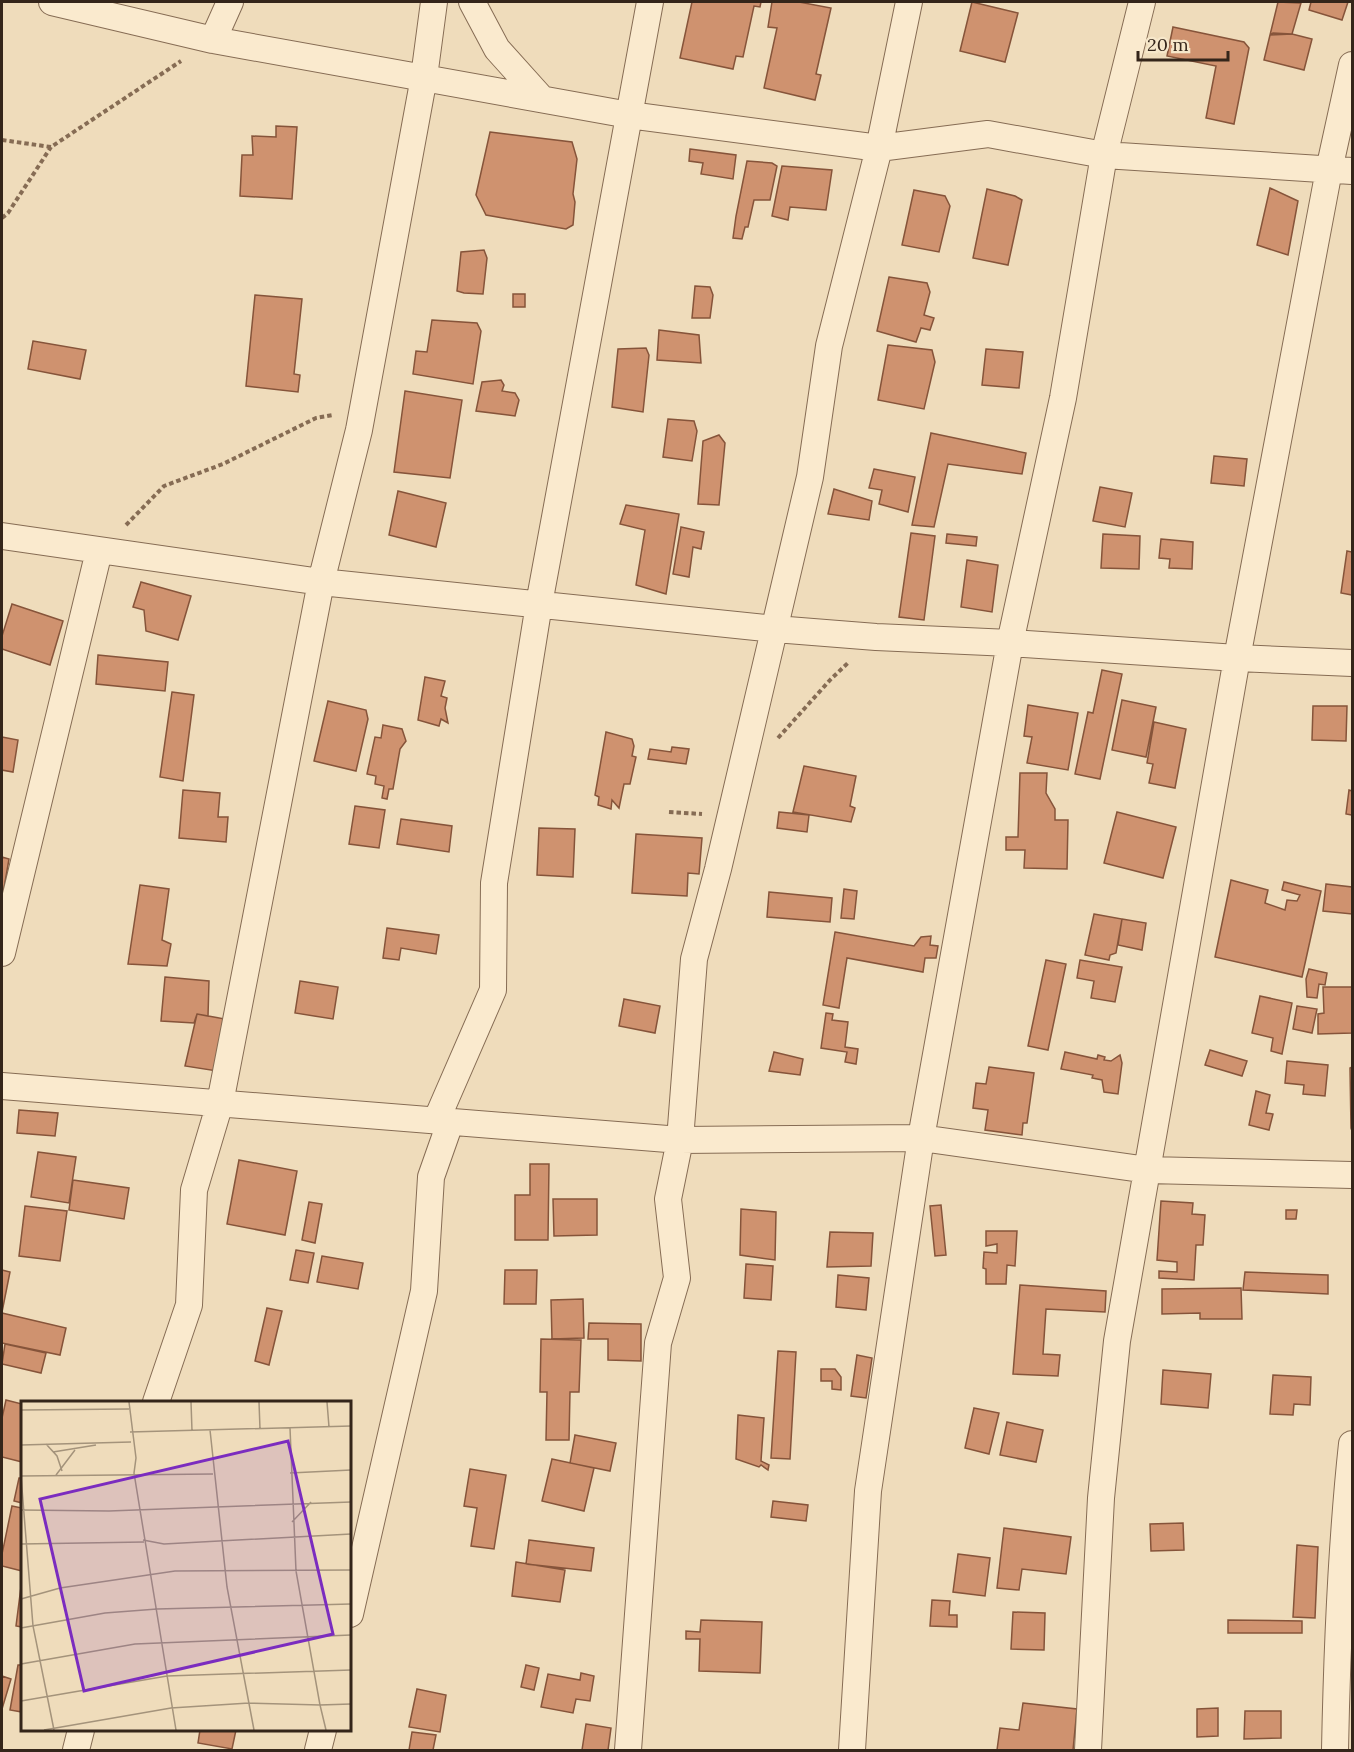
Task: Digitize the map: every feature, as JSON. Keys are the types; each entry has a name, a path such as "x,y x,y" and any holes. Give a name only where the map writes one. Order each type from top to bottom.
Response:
{"street":[{"path":"52,2 213,40 629,115 879,148 987,134 1104,155 1341,171"},
{"path":"213,40 230,2"},
{"path":"156,1401 189,1305 194,1190 220,1103 321,582 363,409 424,77 434,2"},
{"path":"472,2 497,49 542,99"},
{"path":"351,1610 424,1291 432,1177 443,1122 493,990 494,883 539,604 650,2"},
{"path":"628,1750 658,1343 677,1278 668,1199 680,1140 694,959 718,869 810,477 829,346 879,148 909,2"},
{"path":"852,1750 868,1491 921,1138 1010,643 1063,398 1104,155 1142,2"},
{"path":"1088,1750 1101,1498 1117,1341 1237,658 1341,171 1353,65"},
{"path":"2,536 99,552 321,582 876,638 1010,643 1353,663"},
{"path":"2,953 99,552"},
{"path":"2,1086 680,1140 921,1138 1148,1170 1353,1175"},
{"path":"1335,1750 1346,1505 1353,1444"},
{"path":"76,1750 81,1731"},
{"path":"318,1750 323,1731"}],"path":[{"path":"2,218 8,213 51,147 213,40"},
{"path":"2,140 51,147"},
{"path":"99,552 164,486 223,464 316,418 363,409"}],"building":[{"path":"692,2 761,2 760,7 754,6 743,57 736,56 733,69 680,58"},
{"path":"772,2 799,2 831,8 816,74 821,75 815,100 764,88 777,28 768,27"},
{"path":"972,2 1018,13 1005,62 960,51"},
{"path":"1278,2 1301,3 1292,34 1270,35"},
{"path":"1311,2 1348,2 1342,20 1309,10"},
{"path":"1173,27 1244,42 1249,48 1234,124 1206,118 1216,66 1167,56"},
{"path":"1273,33 1292,34 1312,39 1304,70 1264,60 1270,35"},
{"path":"276,126 297,127 292,199 240,196 242,155 253,155 252,136 276,137"},
{"path":"490,132 572,142 577,159 573,194 575,202 573,225 566,229 486,215 476,195"},
{"path":"690,149 736,155 733,179 701,174 703,163 689,161"},
{"path":"747,161 772,163 777,166 770,200 754,200 748,227 745,227 742,239 733,238 736,216"},
{"path":"782,166 832,170 826,210 790,207 788,220 772,216"},
{"path":"1270,188 1298,201 1288,255 1257,245"},
{"path":"987,189 1022,200 1008,265 973,258"},
{"path":"914,190 945,196 950,206 939,252 902,245"},
{"path":"484,250 487,258 483,294 457,291 461,252"},
{"path":"889,277 927,283 930,292 924,315 934,318 930,330 921,328 916,342 877,331"},
{"path":"695,286 710,287 713,295 710,318 692,318"},
{"path":"513,294 525,294 525,307 513,307"},
{"path":"255,295 302,299 294,374 300,375 298,392 246,386"},
{"path":"432,320 477,323 481,331 473,384 413,374 416,351 427,352"},
{"path":"659,330 699,335 701,363 657,360"},
{"path":"33,341 86,350 80,379 28,369"},
{"path":"888,345 932,350 935,362 924,409 878,400"},
{"path":"646,348 649,355 643,412 612,407 618,349"},
{"path":"986,349 1023,352 1019,388 982,385"},
{"path":"501,380 504,385 502,391 515,393 519,400 515,416 476,411 482,382"},
{"path":"405,391 462,400 450,478 394,472"},
{"path":"668,419 694,421 697,431 692,461 663,457"},
{"path":"931,433 1026,453 1022,474 948,464 934,527 912,525"},
{"path":"719,435 725,443 719,505 698,504 703,441"},
{"path":"1214,456 1247,459 1244,486 1211,483"},
{"path":"874,469 915,477 908,512 879,504 882,490 869,488"},
{"path":"1100,487 1132,493 1125,527 1093,521"},
{"path":"834,489 872,501 869,520 828,514"},
{"path":"398,491 446,503 436,547 389,535"},
{"path":"626,505 679,514 666,594 636,585 645,530 620,524"},
{"path":"681,527 704,532 701,549 693,547 689,577 673,574"},
{"path":"911,533 935,536 924,620 899,617"},
{"path":"947,534 977,537 976,546 946,543"},
{"path":"1103,534 1140,536 1139,569 1101,568"},
{"path":"1161,539 1193,542 1192,569 1169,568 1170,559 1159,558"},
{"path":"1347,551 1352,552 1352,595 1341,593"},
{"path":"967,560 998,565 992,612 961,607"},
{"path":"141,582 191,596 178,640 146,631 144,610 133,607"},
{"path":"12,604 63,621 50,665 2,649 2,636"},
{"path":"98,655 168,662 165,691 96,684"},
{"path":"1102,670 1122,674 1100,779 1075,774 1088,712 1093,713"},
{"path":"425,677 445,681 441,696 447,698 445,708 448,723 441,719 439,726 418,720"},
{"path":"172,692 194,695 183,781 160,777"},
{"path":"1122,700 1156,707 1146,757 1112,750"},
{"path":"328,701 366,710 368,719 356,771 314,761"},
{"path":"1028,705 1078,713 1068,770 1027,763 1032,737 1024,736"},
{"path":"1313,706 1347,706 1346,741 1312,740"},
{"path":"1154,722 1186,729 1175,788 1149,783 1153,764 1147,763"},
{"path":"383,725 402,729 406,741 400,749 393,789 389,789 387,799 382,798 384,786 375,784 376,776 367,774 375,737 381,738"},
{"path":"606,732 632,739 634,746 632,756 636,757 630,784 624,784 619,808 612,800 611,809 598,805 599,797 595,795"},
{"path":"2,737 18,740 13,772 2,770"},
{"path":"672,747 689,749 686,764 648,759 650,749 671,752"},
{"path":"804,766 856,776 850,806 855,808 851,822 793,812"},
{"path":"1020,773 1047,773 1046,793 1055,809 1055,820 1068,820 1067,869 1024,868 1025,850 1006,850 1006,837 1018,837"},
{"path":"183,790 220,793 218,817 228,817 226,842 179,838"},
{"path":"1349,790 1352,791 1352,815 1346,814"},
{"path":"355,806 385,810 379,848 349,844"},
{"path":"779,812 809,815 807,832 777,828"},
{"path":"1117,812 1176,827 1163,878 1104,863"},
{"path":"401,819 452,826 449,852 397,844"},
{"path":"539,828 575,829 573,877 537,875"},
{"path":"636,834 702,838 699,874 688,873 687,896 632,893"},
{"path":"2,857 9,859 2,900"},
{"path":"1231,880 1268,890 1265,903 1285,910 1287,900 1297,901 1300,895 1282,890 1284,882 1321,891 1302,977 1215,957"},
{"path":"1326,884 1352,887 1352,914 1323,911"},
{"path":"140,885 169,889 162,940 171,944 167,966 128,964"},
{"path":"844,889 857,891 854,919 841,918"},
{"path":"769,892 832,898 830,922 767,917"},
{"path":"1094,914 1122,919 1116,953 1110,955 1109,960 1085,955"},
{"path":"1122,919 1146,923 1142,950 1118,945"},
{"path":"387,928 439,935 436,954 401,948 399,960 383,958"},
{"path":"835,932 914,946 921,937 931,936 930,945 938,946 936,958 925,958 923,972 847,958 839,1008 823,1005"},
{"path":"1046,960 1066,964 1048,1050 1028,1046"},
{"path":"1080,960 1122,967 1115,1002 1091,998 1094,981 1077,978"},
{"path":"1309,969 1327,973 1325,985 1319,984 1317,998 1307,997 1306,979"},
{"path":"165,977 209,981 208,1016 197,1014 194,1023 161,1021"},
{"path":"300,981 338,987 333,1019 295,1013"},
{"path":"1323,987 1352,987 1352,1033 1318,1034 1318,1014 1324,1013"},
{"path":"1260,996 1292,1003 1282,1054 1271,1051 1273,1038 1252,1033"},
{"path":"624,999 660,1006 655,1033 619,1026"},
{"path":"1297,1006 1317,1009 1312,1033 1293,1029"},
{"path":"826,1013 833,1014 832,1020 848,1022 845,1047 858,1049 856,1064 845,1062 847,1052 821,1048"},
{"path":"197,1014 225,1019 217,1071 185,1066"},
{"path":"1210,1050 1247,1061 1242,1076 1205,1065"},
{"path":"774,1052 803,1059 800,1075 769,1071"},
{"path":"1065,1052 1097,1059 1098,1055 1105,1057 1104,1060 1111,1061 1120,1055 1122,1063 1118,1094 1104,1092 1102,1080 1092,1078 1093,1075 1061,1069"},
{"path":"1287,1061 1328,1065 1325,1096 1303,1094 1304,1085 1285,1083"},
{"path":"989,1067 1034,1073 1027,1123 1023,1123 1022,1135 985,1130 988,1110 973,1108 976,1083 986,1084"},
{"path":"1352,1067 1352,1131 1350,1068"},
{"path":"1256,1091 1270,1095 1266,1113 1273,1114 1269,1130 1249,1125"},
{"path":"19,1110 58,1113 55,1136 17,1133"},
{"path":"38,1152 76,1157 69,1203 31,1197"},
{"path":"239,1160 297,1171 285,1235 227,1224"},
{"path":"530,1164 549,1164 548,1240 515,1240 515,1195 530,1195"},
{"path":"73,1180 129,1188 124,1219 69,1210"},
{"path":"553,1199 597,1199 597,1235 554,1236"},
{"path":"1161,1201 1193,1203 1192,1214 1205,1215 1203,1245 1196,1245 1194,1280 1159,1278 1159,1271 1177,1272 1177,1262 1157,1260"},
{"path":"309,1202 322,1204 315,1243 302,1240"},
{"path":"941,1205 946,1255 935,1256 930,1206"},
{"path":"25,1206 67,1211 60,1261 19,1256"},
{"path":"741,1209 776,1212 775,1260 740,1255"},
{"path":"1286,1210 1297,1210 1296,1219 1286,1219"},
{"path":"986,1231 1017,1231 1015,1266 1007,1265 1006,1284 986,1284 986,1269 983,1268 984,1252 997,1253 997,1244 986,1246"},
{"path":"830,1232 873,1233 871,1266 827,1267"},
{"path":"296,1250 314,1253 308,1283 290,1280"},
{"path":"322,1256 363,1263 358,1289 317,1282"},
{"path":"746,1264 773,1266 771,1300 744,1298"},
{"path":"2,1270 10,1272 2,1312"},
{"path":"505,1270 537,1270 536,1304 504,1304"},
{"path":"1245,1272 1328,1275 1328,1294 1243,1290"},
{"path":"838,1275 869,1278 866,1310 836,1307"},
{"path":"1020,1285 1106,1291 1105,1312 1046,1309 1043,1354 1060,1355 1058,1376 1013,1374"},
{"path":"1241,1288 1242,1319 1200,1319 1200,1313 1162,1314 1162,1289"},
{"path":"583,1299 584,1338 552,1339 551,1300"},
{"path":"267,1308 282,1311 269,1365 255,1361"},
{"path":"2,1313 66,1328 60,1355 2,1343"},
{"path":"589,1323 641,1324 641,1361 608,1360 608,1339 588,1339"},
{"path":"541,1339 581,1340 579,1392 570,1392 569,1440 546,1440 547,1392 540,1392"},
{"path":"5,1344 46,1353 41,1373 2,1364"},
{"path":"778,1351 796,1352 790,1459 771,1458"},
{"path":"857,1355 872,1358 866,1398 851,1396"},
{"path":"821,1369 835,1369 841,1377 841,1390 832,1389 832,1381 821,1381"},
{"path":"1163,1370 1211,1374 1208,1408 1161,1404"},
{"path":"1273,1375 1311,1377 1310,1405 1294,1404 1293,1415 1270,1414"},
{"path":"6,1400 21,1404 21,1462 2,1457 2,1418"},
{"path":"974,1408 999,1413 989,1454 965,1448"},
{"path":"738,1415 764,1418 761,1461 769,1465 768,1470 761,1465 759,1467 736,1459"},
{"path":"1007,1422 1043,1430 1036,1462 1000,1455"},
{"path":"575,1435 616,1443 610,1471 570,1463"},
{"path":"552,1459 594,1468 584,1511 542,1501"},
{"path":"470,1469 506,1475 494,1549 471,1546 477,1508 464,1506"},
{"path":"19,1478 21,1478 21,1503 14,1501"},
{"path":"773,1501 808,1505 806,1521 771,1517"},
{"path":"12,1506 21,1508 21,1571 2,1566 2,1554"},
{"path":"1183,1523 1184,1550 1151,1551 1150,1524"},
{"path":"1004,1528 1071,1537 1066,1574 1022,1569 1019,1590 997,1588"},
{"path":"529,1540 594,1548 591,1571 526,1564"},
{"path":"1297,1545 1318,1547 1315,1618 1293,1617"},
{"path":"958,1554 990,1558 985,1596 953,1592"},
{"path":"516,1562 565,1570 560,1602 512,1596"},
{"path":"21,1587 21,1627 16,1626"},
{"path":"932,1600 950,1601 949,1615 957,1615 957,1627 930,1626"},
{"path":"1013,1612 1045,1613 1044,1650 1011,1649"},
{"path":"701,1620 762,1622 760,1673 699,1671 700,1639 686,1639 686,1631 700,1632"},
{"path":"1228,1620 1302,1621 1302,1633 1228,1633"},
{"path":"18,1665 21,1665 21,1712 10,1710"},
{"path":"526,1665 539,1668 534,1690 521,1687"},
{"path":"581,1673 594,1676 590,1701 576,1699 573,1713 541,1707 548,1674 580,1680"},
{"path":"2,1676 11,1679 2,1709"},
{"path":"417,1689 446,1695 440,1732 409,1727"},
{"path":"1023,1703 1077,1709 1073,1750 997,1750 1000,1728 1019,1730"},
{"path":"1218,1708 1218,1736 1197,1737 1197,1709"},
{"path":"1245,1711 1281,1711 1281,1738 1244,1739"},
{"path":"586,1724 611,1728 608,1750 582,1750"},
{"path":"200,1731 236,1731 232,1749 198,1743"},
{"path":"412,1732 436,1735 433,1750 409,1750"}]}
